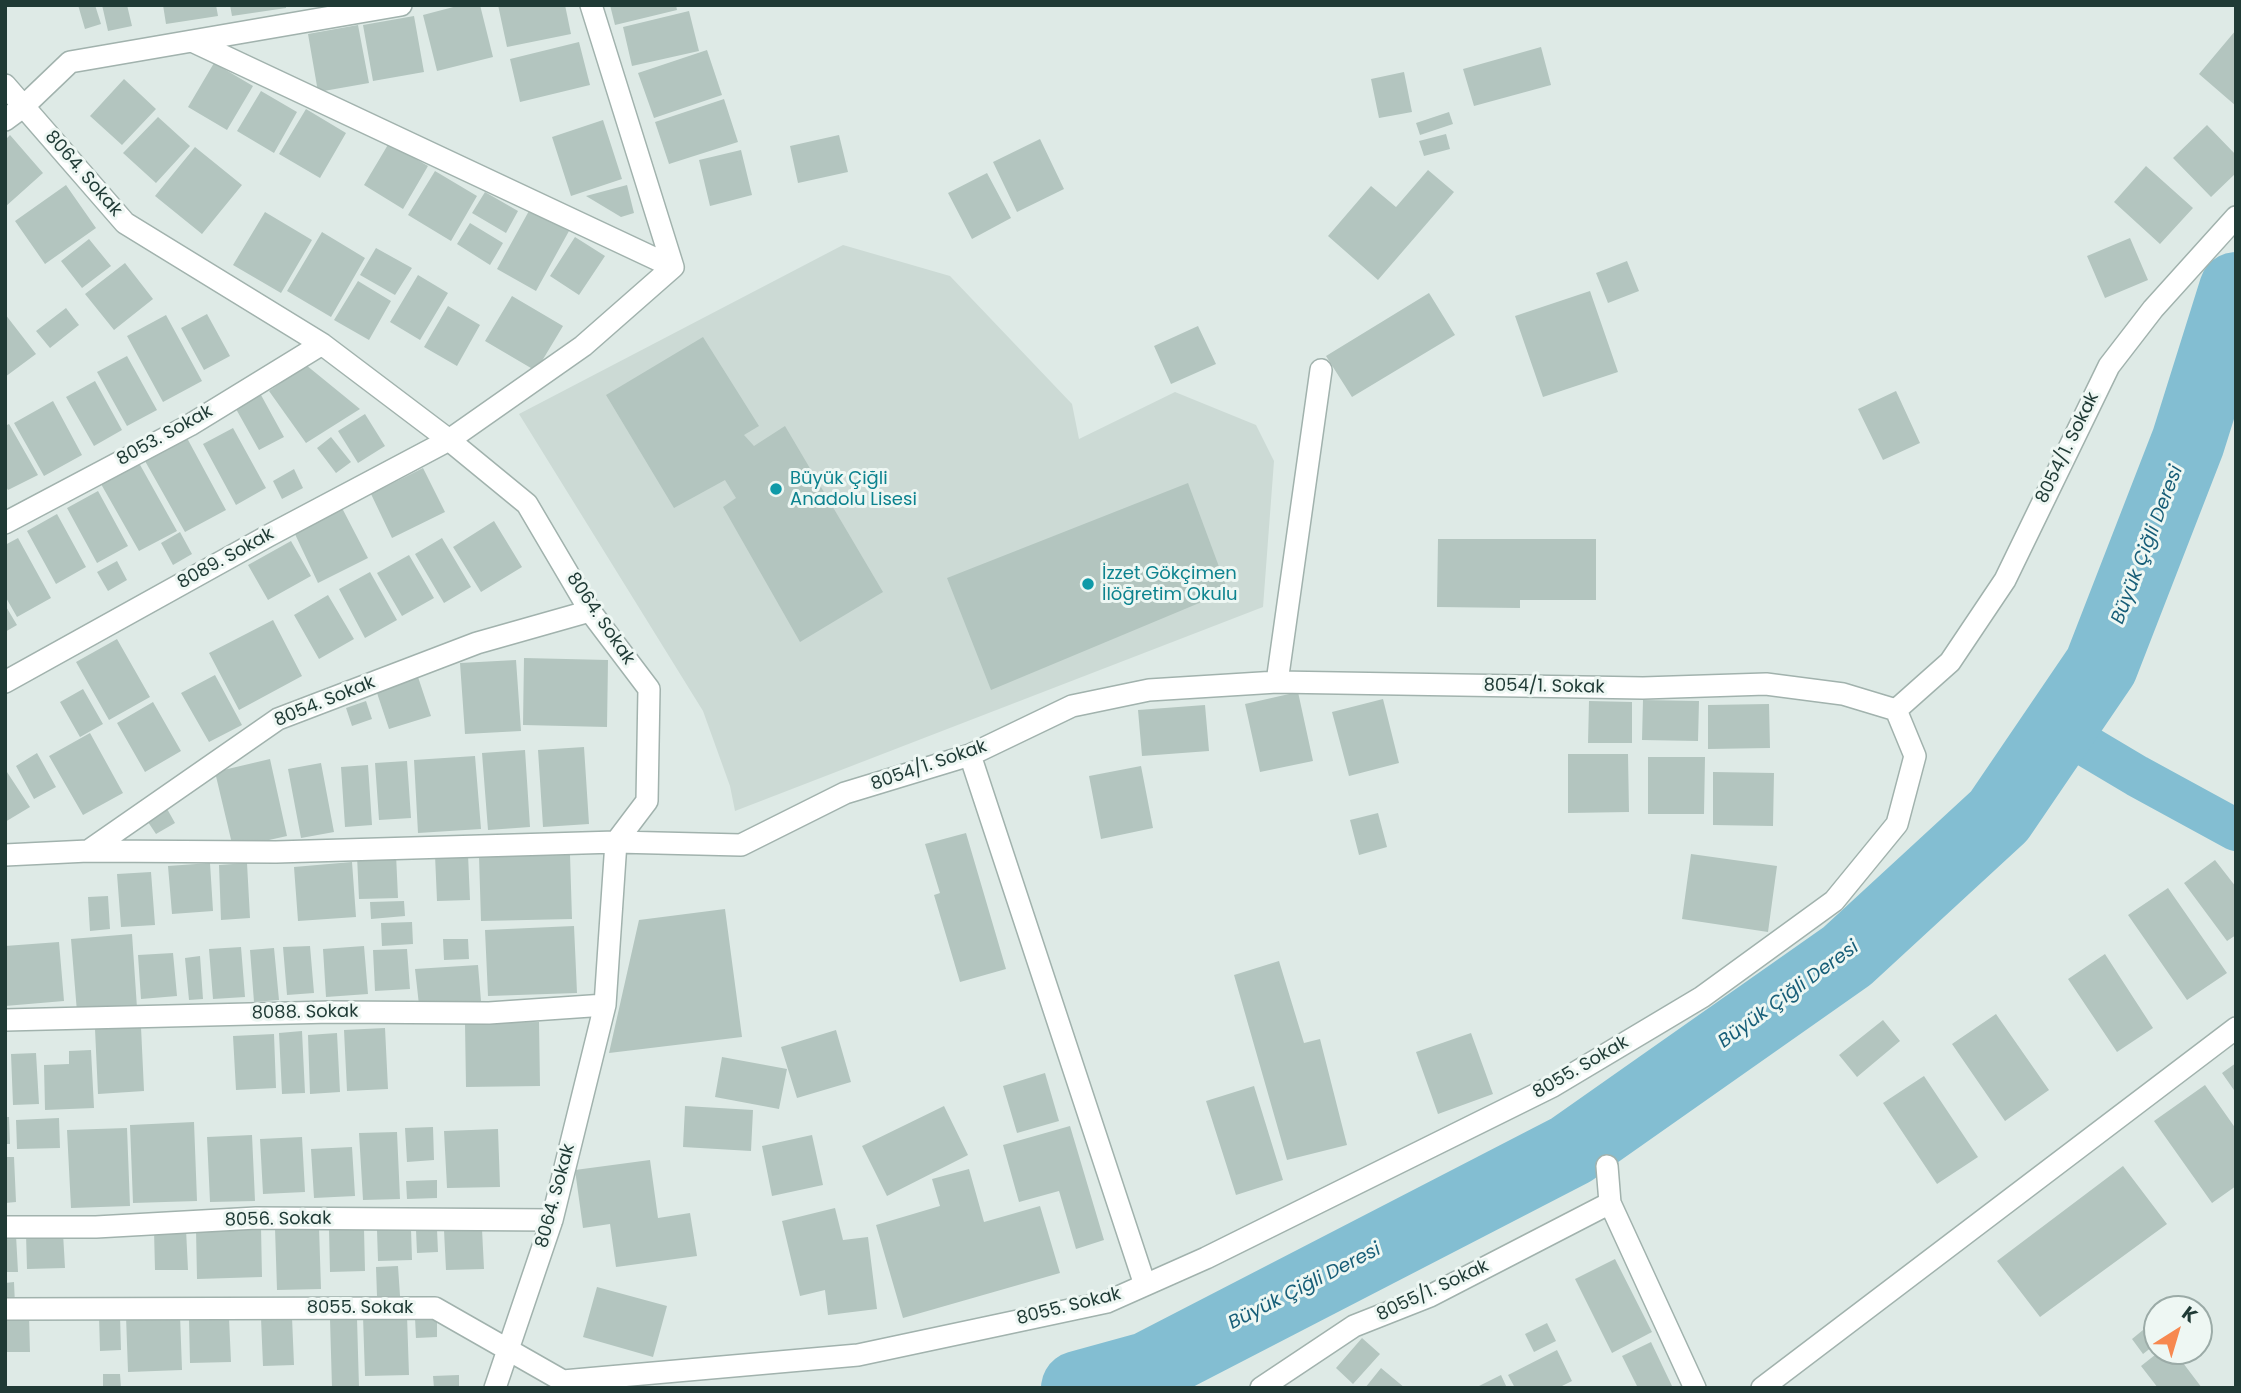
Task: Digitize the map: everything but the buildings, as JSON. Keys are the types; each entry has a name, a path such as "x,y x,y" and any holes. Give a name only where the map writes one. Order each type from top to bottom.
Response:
{"street":[{"path":"5,120 24,106 70,62 401,5"},
{"path":"591,5 673,267"},
{"path":"194,42 673,267"},
{"name":"8064. Sokak","path":"5,85 125,223 321,344 449,440 527,504 590,611 649,689 647,801 616,842 604,1005 552,1220 495,1388"},
{"name":"8054/1. Sokak","path":"88,850 276,852 616,842 741,845 845,793 970,755 1072,706 1149,690 1276,682 1643,688 1766,684 1843,694 1896,710 1950,662 2005,580 2109,366 2153,309 2236,217"},
{"name":"8089. Sokak","path":"5,682 268,536 449,440 583,346 673,267"},
{"name":"8053. Sokak","path":"5,523 190,425 321,344"},
{"path":"1276,682 1321,370"},
{"name":"8054. Sokak","path":"88,850 278,719 477,643 590,611"},
{"name":"8055. Sokak","path":"5,1308 435,1308 563,1381 858,1355 1107,1302 1206,1258 1553,1086 1702,997 1834,901 1897,824 1915,756 1896,710"},
{"path":"970,755 1145,1285"},
{"path":"5,855 88,850"},
{"name":"8088. Sokak","path":"5,1020 331,1012 489,1013 604,1005"},
{"path":"1762,1388 2236,1028"},
{"path":"1607,1166 1610,1203 1695,1388"},
{"name":"8055/1. Sokak","path":"1261,1388 1354,1326 1430,1296 1610,1203"},
{"name":"8056. Sokak","path":"5,1227 96,1227 256,1218 552,1220"}],"shaded area":[{"path":"843,245 950,276 1072,404 1079,439 1175,392 1256,425 1274,461 1263,607 735,811 730,786 703,711 519,414"}],"waterway":[{"name":"Büyük Çiğli Deresi","path":"1078,1388 1147,1369 1571,1150 1847,956 1999,816 2101,666 2188,442 2236,289"},
{"path":"2058,729 2236,830"}],"place":[{"name":"Büyük Çiğli Anadolu Lisesi","path":"776,489"},
{"name":"İzzet Gökçimen İlöğretim Okulu","path":"1088,584"}]}
